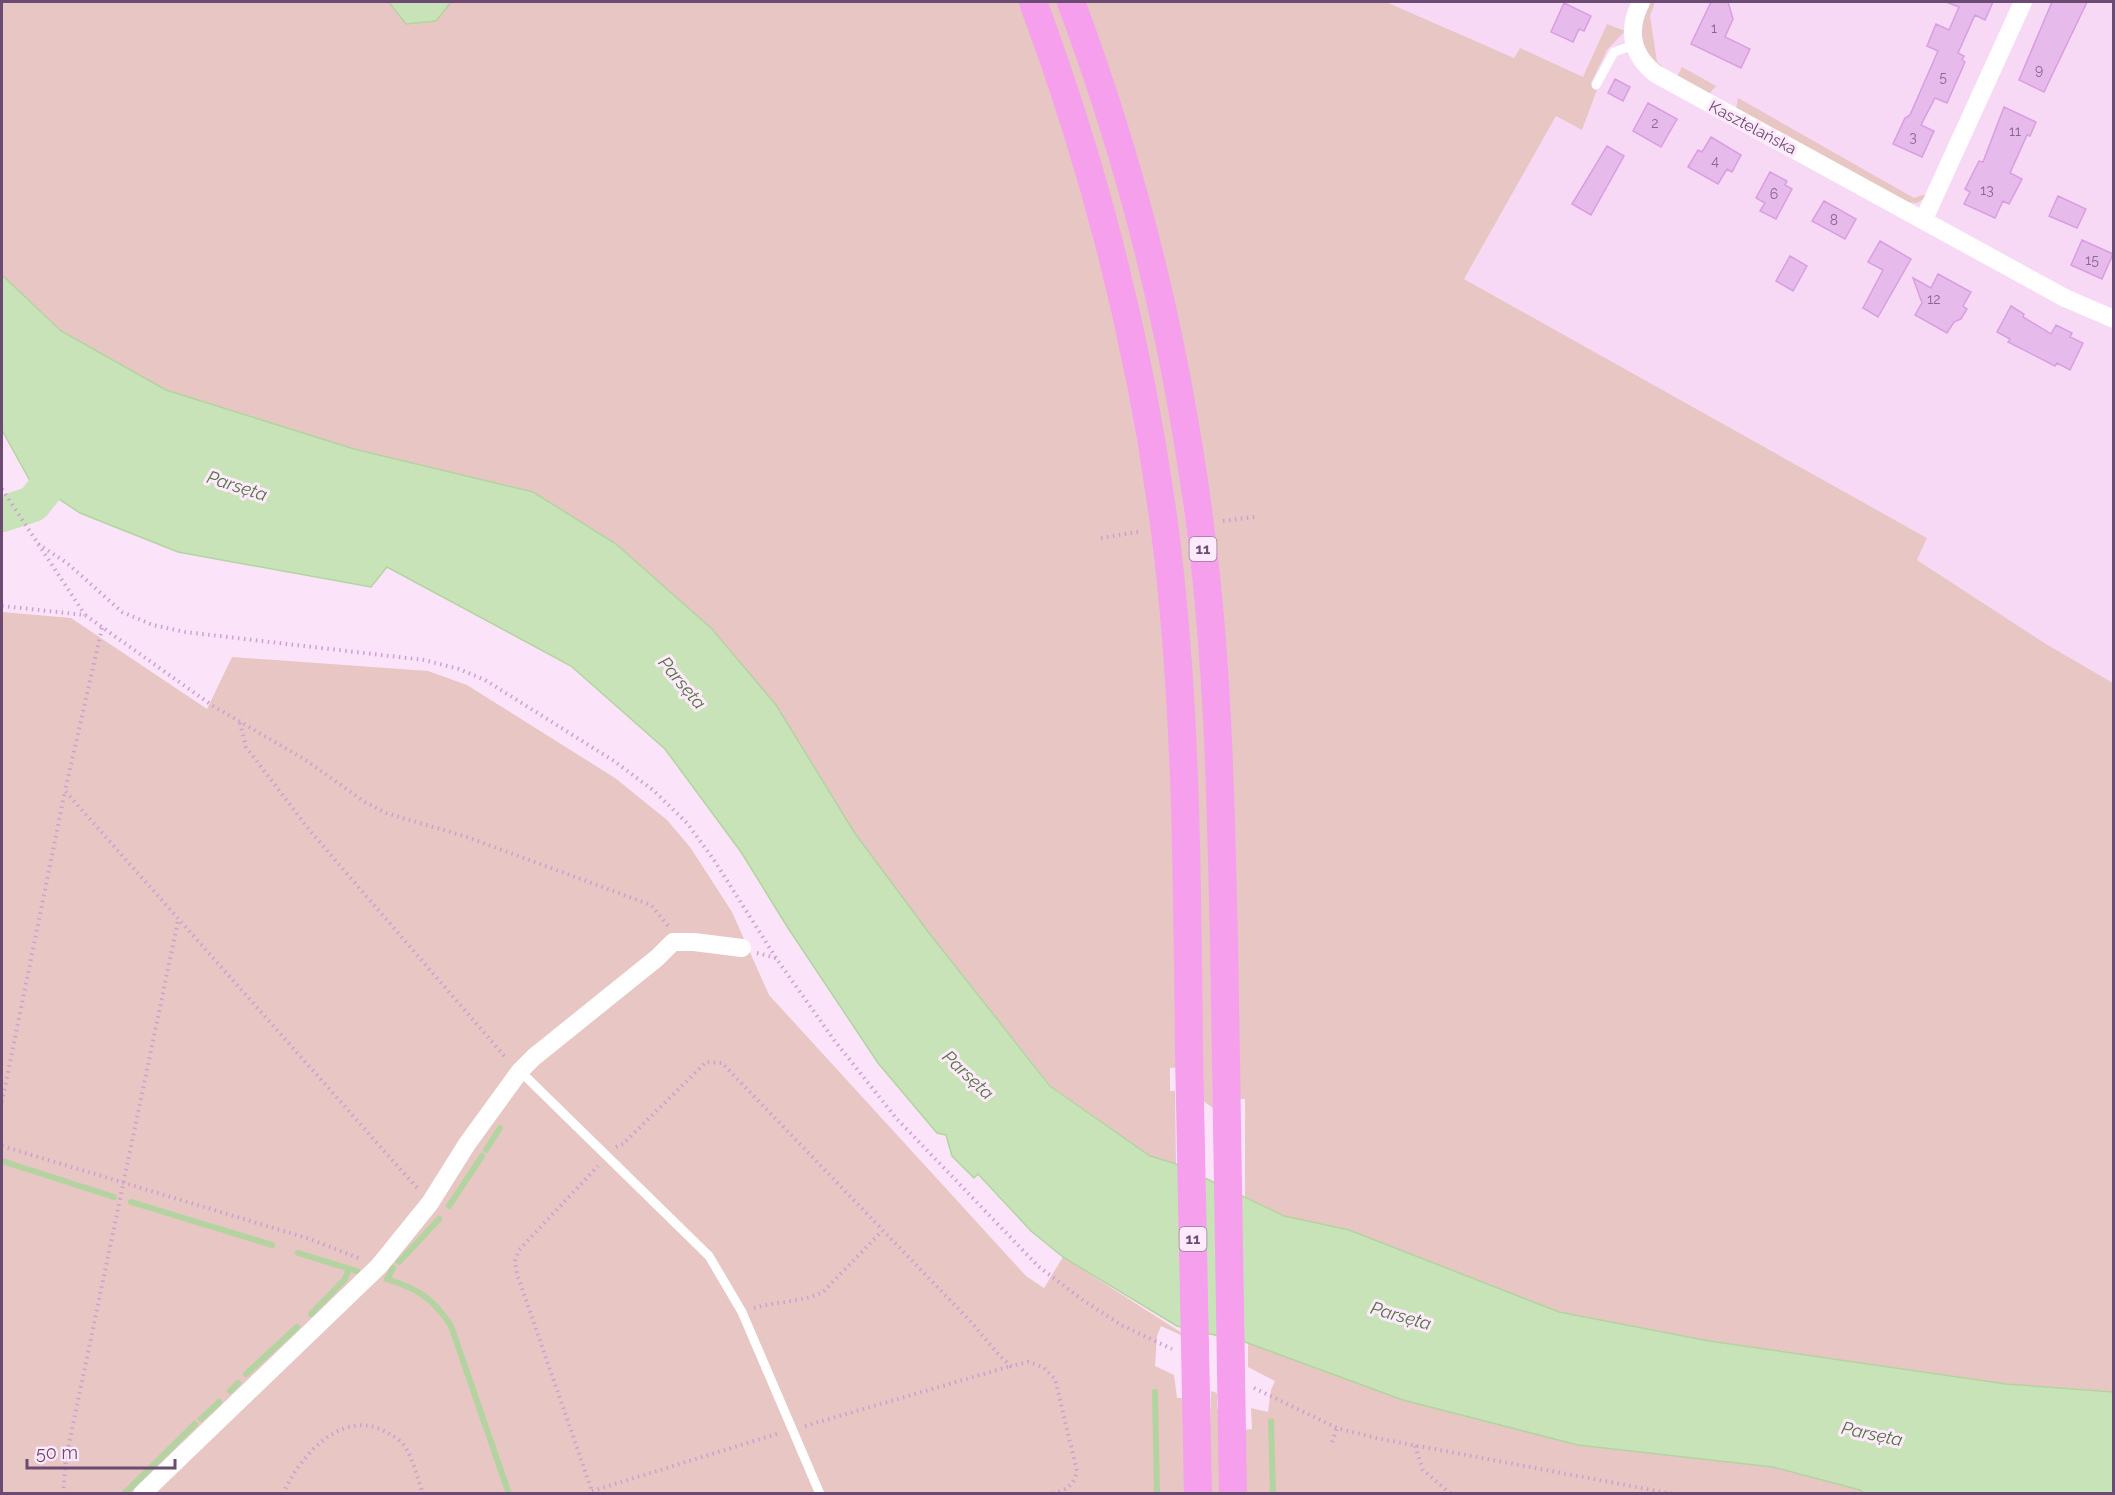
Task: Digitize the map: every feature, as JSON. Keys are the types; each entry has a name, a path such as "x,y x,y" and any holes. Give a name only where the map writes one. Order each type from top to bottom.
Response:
{"main road":[{"name":"11","path":"1033,2 1078,131 1114,261 1144,400 1161,505 1173,610 1182,744 1198,1494"},
{"name":"11","path":"1071,2 1110,111 1148,252 1180,398 1199,523 1211,636 1217,729 1227,1113 1233,1494"}],"street":[{"path":"1634,45 1632,26 1641,2"},
{"path":"1924,219 2023,2"},
{"name":"Kasztelańska","path":"1634,45 1641,61 1656,74 2065,298 2114,319"},
{"path":"142,1494 379,1266 430,1203 467,1144 520,1071 673,942 694,942 742,948"}],"lane":[{"path":"1596,85 1614,51 1634,45"},
{"path":"520,1071 709,1256 742,1312 820,1494"}],"path":[{"path":"2,489 85,615 240,723 304,759 365,802 386,813 467,837 651,905 667,923 673,942"},
{"path":"1222,521 1255,517"},
{"path":"1101,538 1144,531"},
{"path":"38,544 67,563 122,612 153,625 185,632 424,660 459,669 484,680 614,761 653,790 687,823 714,860 776,958 834,1040 896,1118 1038,1266 1074,1294"},
{"path":"2,606 85,615"},
{"path":"2,1102 65,791 102,628"},
{"path":"240,723 246,747 311,832 520,1071"},
{"path":"65,791 430,1203"},
{"path":"63,1494 66,1458 178,920"},
{"path":"593,1494 517,1274 515,1261 519,1250 595,1172 605,1152 623,1144 706,1062 722,1063 1011,1366 1028,1362 1043,1367 1055,1379 1077,1471 1068,1489 1052,1494"},
{"path":"2,1146 310,1239 379,1266"},
{"path":"742,1312 778,1301 812,1298 823,1292 882,1232"},
{"path":"1302,1410 1337,1428 1415,1446 1673,1494"},
{"path":"284,1494 292,1473 313,1451 337,1430 359,1425 379,1428 395,1436 407,1449 423,1494"},
{"path":"1332,1442 1337,1428"},
{"path":"1415,1446 1423,1470 1451,1494"}],"shaded area":[{"path":"2,2 1022,2 1065,124 1113,306 1153,530 1167,668 1181,1067 1170,1068 1170,1091 1175,1091 1176,1164 1150,1156 1051,1086 929,933 854,832 776,705 533,492 354,449 166,390 61,331 2,275"},
{"path":"1045,2 1060,2 1125,202 1171,406 1203,664 1210,824 1213,1108 1202,1100 1189,666"},
{"path":"1084,2 1386,2 1514,58 1520,48 1583,77 1607,24 1625,31 1607,50 1591,83 1598,87 1582,130 1556,116 1464,279 1927,538 1917,560 2046,644 2113,683 2113,1393 2006,1384 1709,1341 1559,1312 1349,1230 1284,1216 1245,1197 1245,1099 1237,1099 1225,662"},
{"path":"1386,2 2113,2 2113,683 2046,644 1917,560 1927,538 1464,279 1556,116 1519,49 1515,59"},
{"path":"1650,2 1655,2 1650,16 1657,62 1662,68 1648,55 1642,38 1646,11"},
{"path":"1682,67 1716,86 1709,94 1677,77"},
{"path":"1738,98 1914,198 1926,194 1925,198 1917,203 1906,202 1736,109"},
{"path":"2,612 71,618 207,709 232,657 428,671 467,685 615,778 667,820 690,847 732,912 769,995 1026,1276 1044,1288 1063,1257 1196,1342 1161,1326 1157,1336 1155,1366 1174,1375 1177,1398 1185,1398 1187,1493 2,1493"},
{"path":"1248,1343 1403,1400 1578,1445 1773,1467 1864,1493 1243,1493 1242,1430 1252,1429 1251,1408 1268,1412 1271,1390 1275,1381 1248,1367"},
{"path":"1211,1391 1217,1393 1217,1409 1222,1410 1223,1493 1208,1493"}],"water":[{"path":"389,2 451,2 436,21 406,24"},
{"name":"Parsęta","path":"2,275 61,331 166,390 354,449 533,492 616,544 712,629 776,705 854,832 929,933 1050,1086 1150,1156 1176,1164 1284,1216 1349,1230 1559,1312 1709,1341 2006,1384 2113,1392 2113,1493 1864,1493 1773,1467 1578,1445 1403,1400 1248,1343 1177,1326 1063,1257 1031,1231 978,1174 974,1178 952,1156 946,1135 937,1133 878,1063 788,928 741,852 665,749 571,666 387,567 371,587 178,552 80,513 29,479 2,430"}],"building":[{"path":"1711,2 1728,2 1733,19 1725,37 1750,49 1741,68 1691,44"},
{"path":"1946,2 1993,2 1985,20 1975,15 1958,53 1964,56 1962,60 1965,62 1947,103 1935,98 1921,125 1934,131 1922,157 1893,144 1905,118 1910,115 1938,51 1927,46 1936,24 1949,30 1959,7"},
{"path":"2052,2 2087,2 2044,92 2019,80"},
{"path":"1564,3 1591,16 1584,31 1579,29 1573,42 1551,32"},
{"path":"1615,79 1630,87 1623,101 1608,93"},
{"path":"1648,103 1677,119 1661,147 1633,131"},
{"path":"2004,107 2036,122 2030,136 2027,135 2010,173 2022,179 2009,204 2003,201 1995,218 1964,204 1970,192 1965,189 1979,161 1983,162"},
{"path":"1711,137 1741,155 1732,172 1727,169 1718,184 1688,167 1698,150 1702,152"},
{"path":"1607,146 1624,156 1591,215 1572,204"},
{"path":"1770,172 1787,181 1785,185 1792,189 1776,219 1760,211 1765,203 1756,198"},
{"path":"2058,196 2086,209 2077,228 2049,216"},
{"path":"1824,201 1856,219 1845,239 1812,221"},
{"path":"2082,240 2113,254 2102,279 2071,265"},
{"path":"1880,241 1911,259 1878,317 1863,308 1883,270 1868,262"},
{"path":"1790,256 1807,266 1793,291 1776,281"},
{"path":"1938,274 1971,292 1963,306 1967,309 1947,333 1915,315 1922,303 1913,278 1931,288"},
{"path":"2011,306 2024,314 2023,317 2051,334 2056,325 2072,333 2070,337 2083,343 2070,370 2057,363 2055,366 2008,342 2010,339 1997,332"}],"waterway":[{"path":"2,514 33,504 75,451"},
{"path":"486,1150 500,1128"},
{"path":"449,1206 482,1156"},
{"path":"2,1161 114,1197"},
{"path":"131,1202 272,1245"},
{"path":"399,1262 439,1219"},
{"path":"298,1253 357,1271"},
{"path":"393,1268 387,1279 408,1287 431,1301 451,1326 509,1494"},
{"path":"311,1314 345,1279 349,1269"},
{"path":"246,1374 297,1327"},
{"path":"230,1391 238,1383"},
{"path":"1155,1392 1157,1494"},
{"path":"201,1419 219,1402"},
{"path":"1271,1421 1273,1494"},
{"path":"124,1494 195,1424"}]}
